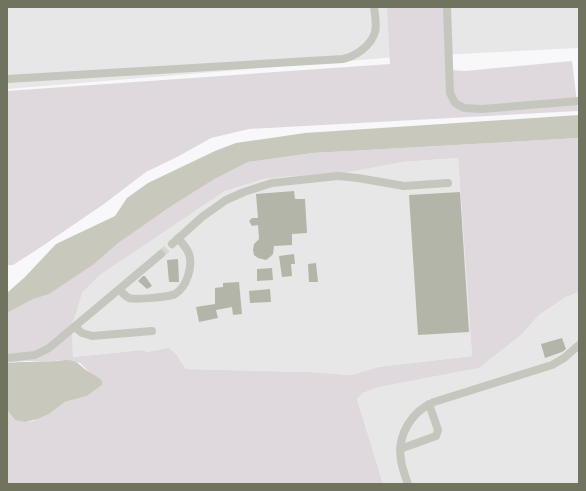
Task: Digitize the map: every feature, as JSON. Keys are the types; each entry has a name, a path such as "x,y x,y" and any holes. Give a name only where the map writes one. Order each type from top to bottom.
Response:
{"lane":[{"path":"7,79 343,59 355,55 372,39 376,31 374,7"},
{"path":"447,7 450,93 455,103 464,108 482,109 579,101"},
{"path":"172,244 206,214 226,200 248,190 272,183 338,176 404,186 448,183"},
{"path":"120,290 132,299 168,296 179,291 186,281 190,262 188,252 178,238"},
{"path":"7,358 30,356 49,348 120,290 161,254"},
{"path":"75,327 82,333 92,336 152,331"},
{"path":"408,484 401,461 400,449 403,433 409,422 420,410 429,404 552,365 564,358 579,345"},
{"path":"400,449 434,437 438,434 429,404"}],"shaded area":[{"path":"7,7 579,7 579,48 397,57 7,89"},
{"path":"387,7 447,7 451,70 465,71 572,61 578,111 249,129 211,138 146,172 104,204 35,251 13,265 7,265 7,91 390,64"},
{"path":"579,115 579,138 313,153 248,162 213,180 170,207 118,243 94,264 49,294 33,299 7,313 7,293 25,277 56,244 115,216 127,198 148,183 215,151 236,143 305,133"},
{"path":"579,138 579,292 566,297 539,315 521,335 479,368 379,387 363,393 357,399 383,484 7,484 7,410 15,420 25,422 33,421 49,414 65,402 87,396 102,385 102,381 90,373 80,363 65,360 7,363 7,313 24,301 80,268 170,207 213,180 248,162 313,153","holes":["458,158 472,356 378,367 351,375 309,372 186,369 176,354 169,348 147,352 142,350 73,357 72,324 82,293 100,275 225,191 264,179 291,176 333,175 402,162"]},
{"path":"458,158 472,356 378,367 351,375 309,372 186,369 176,354 169,349 147,352 142,350 73,357 72,324 82,293 100,275 225,191 264,179 402,162"},
{"path":"579,292 579,484 383,484 357,399 363,393 379,387 479,368 521,335 539,315 566,297"},
{"path":"65,360 74,361 87,371 100,378 102,385 87,396 65,402 49,414 38,419 25,422 15,420 7,410 7,363"}],"building":[{"path":"294,191 295,199 305,199 307,233 292,234 292,245 274,246 273,254 266,260 258,258 254,255 253,250 254,244 259,239 258,225 252,226 249,221 252,218 258,218 256,194"},
{"path":"460,192 469,332 418,335 409,195"},
{"path":"294,254 295,264 291,264 292,276 282,277 279,256"},
{"path":"178,259 179,282 169,282 167,260"},
{"path":"316,263 318,282 309,282 308,264"},
{"path":"272,268 273,280 257,281 257,269"},
{"path":"145,276 152,286 147,289 138,281"},
{"path":"239,282 242,314 233,315 232,307 216,310 218,318 199,322 196,307 215,304 215,288 223,287 223,283"},
{"path":"270,289 271,302 250,303 249,291"},
{"path":"562,338 566,349 545,358 541,344"}],"tunnel":[{"path":"161,254 172,244"}]}
